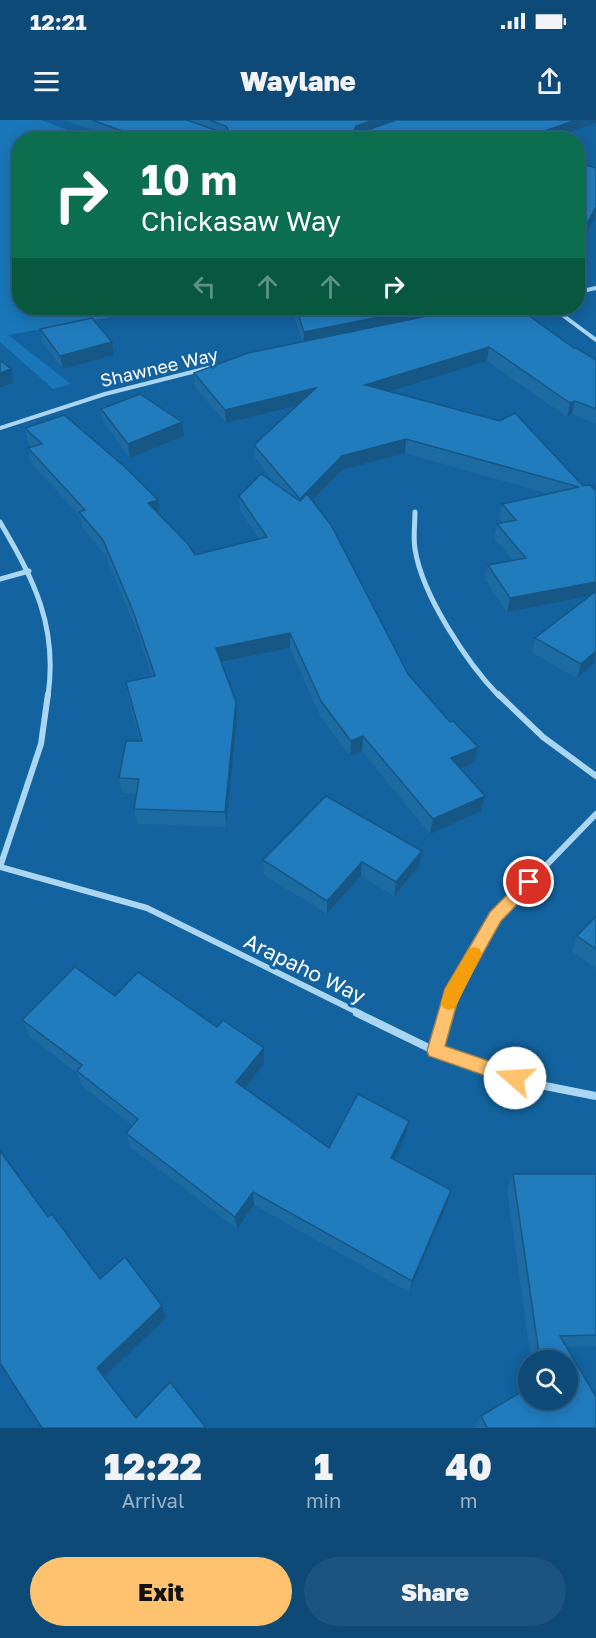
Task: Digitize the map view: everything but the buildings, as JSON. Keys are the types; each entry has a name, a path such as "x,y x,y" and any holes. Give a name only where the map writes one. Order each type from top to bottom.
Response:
{"street":[{"path":"562,315 596,340"},
{"name":"Shawnee Way","path":"0,429 83,399 158,379 216,367"},
{"path":"415,512 416,550 435,606 466,659 509,708 596,776"},
{"path":"0,522 29,571 48,623 52,668 41,744 0,867"},
{"path":"0,579 29,571"},
{"path":"435,1051 451,994 496,916 596,814"},
{"name":"Arapaho Way","path":"0,867 147,908 435,1051 535,1084 596,1096"}],"shaded area":[{"path":"0,120 41,120 73,132 12,132 12,315 123,315 8,335 71,384 53,389 0,342"}],"slow traffic":[{"path":"449,1003 451,994 474,954"}],"route":[{"path":"515,1078 435,1051 451,994 496,916 529,882"}]}
